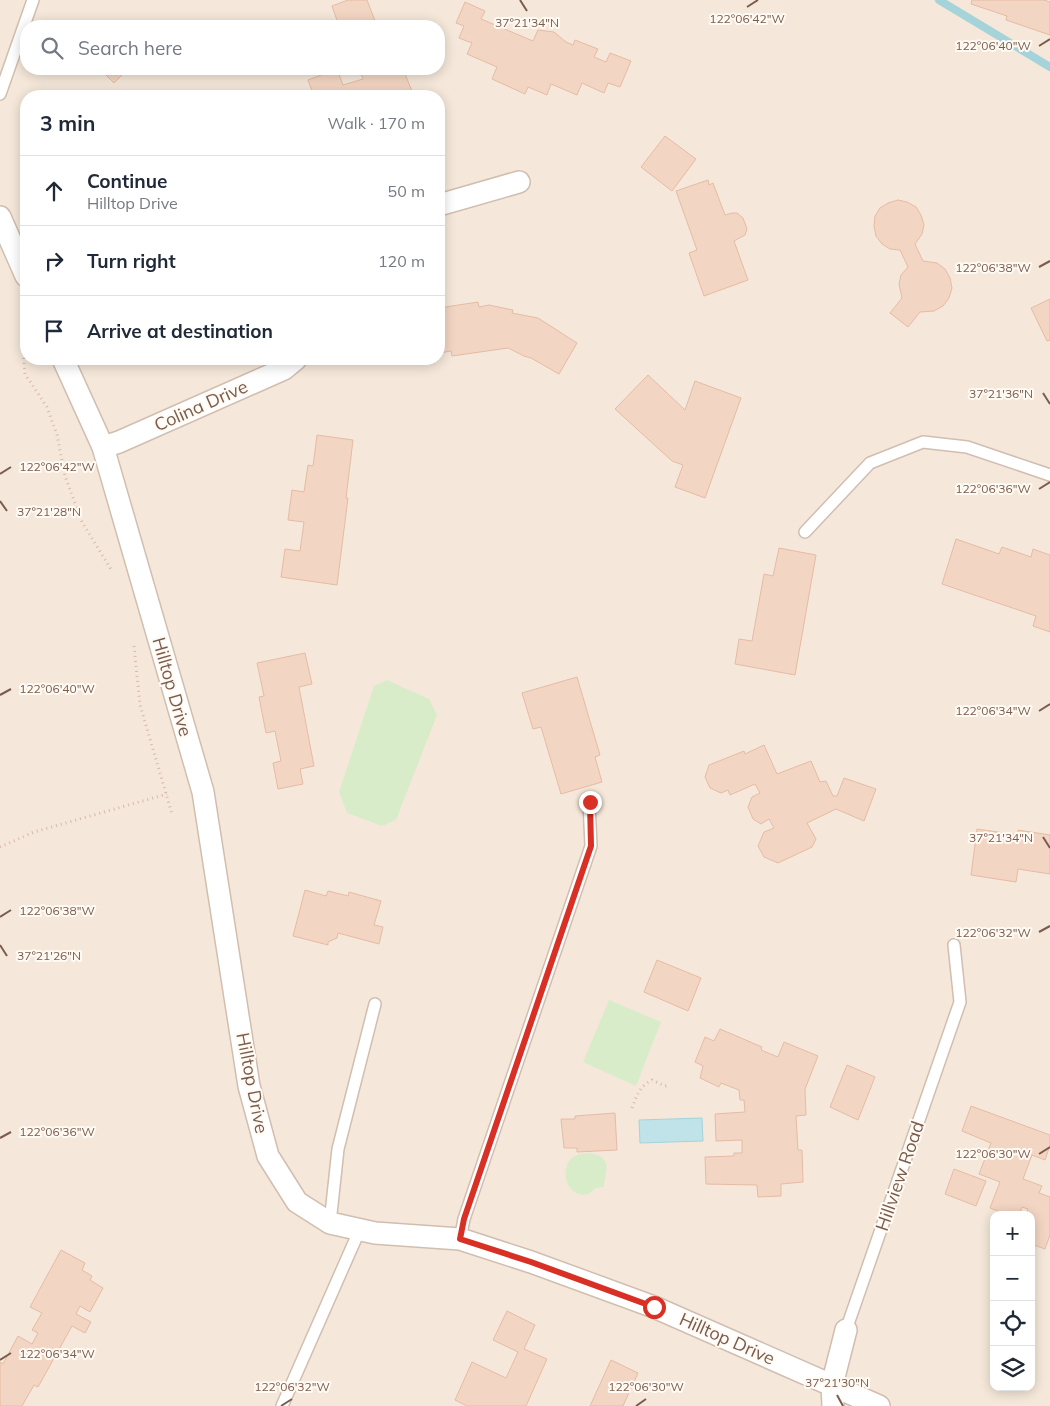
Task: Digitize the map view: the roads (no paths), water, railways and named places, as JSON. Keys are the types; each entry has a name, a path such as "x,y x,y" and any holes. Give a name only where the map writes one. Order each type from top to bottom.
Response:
{"street":[{"path":"445,203 519,182"},
{"path":"0,217 20,262"},
{"name":"Hilltop Drive","path":"66,365 103,447 203,792 249,1086 268,1156 297,1202 330,1223 375,1233 460,1239 531,1262 654,1307 879,1406"},
{"name":"Colina Drive","path":"103,447 119,442 284,370 289,365"},
{"name":"Hillview Road","path":"833,1406 832,1385 846,1330"}],"lane":[{"path":"26,20 33,0"},
{"path":"0,94 20,37"},
{"path":"804,532 870,463 923,442 967,447 1050,475"},
{"path":"460,1239 467,1209 591,846 590,802"},
{"name":"Hillview Road","path":"846,1330 960,1002 954,945"},
{"path":"330,1223 338,1149 375,1004"},
{"path":"282,1406 360,1229"}],"water":[{"path":"702,1118 703,1141 640,1143 639,1120"}],"waterway":[{"path":"939,0 1050,67"}]}
